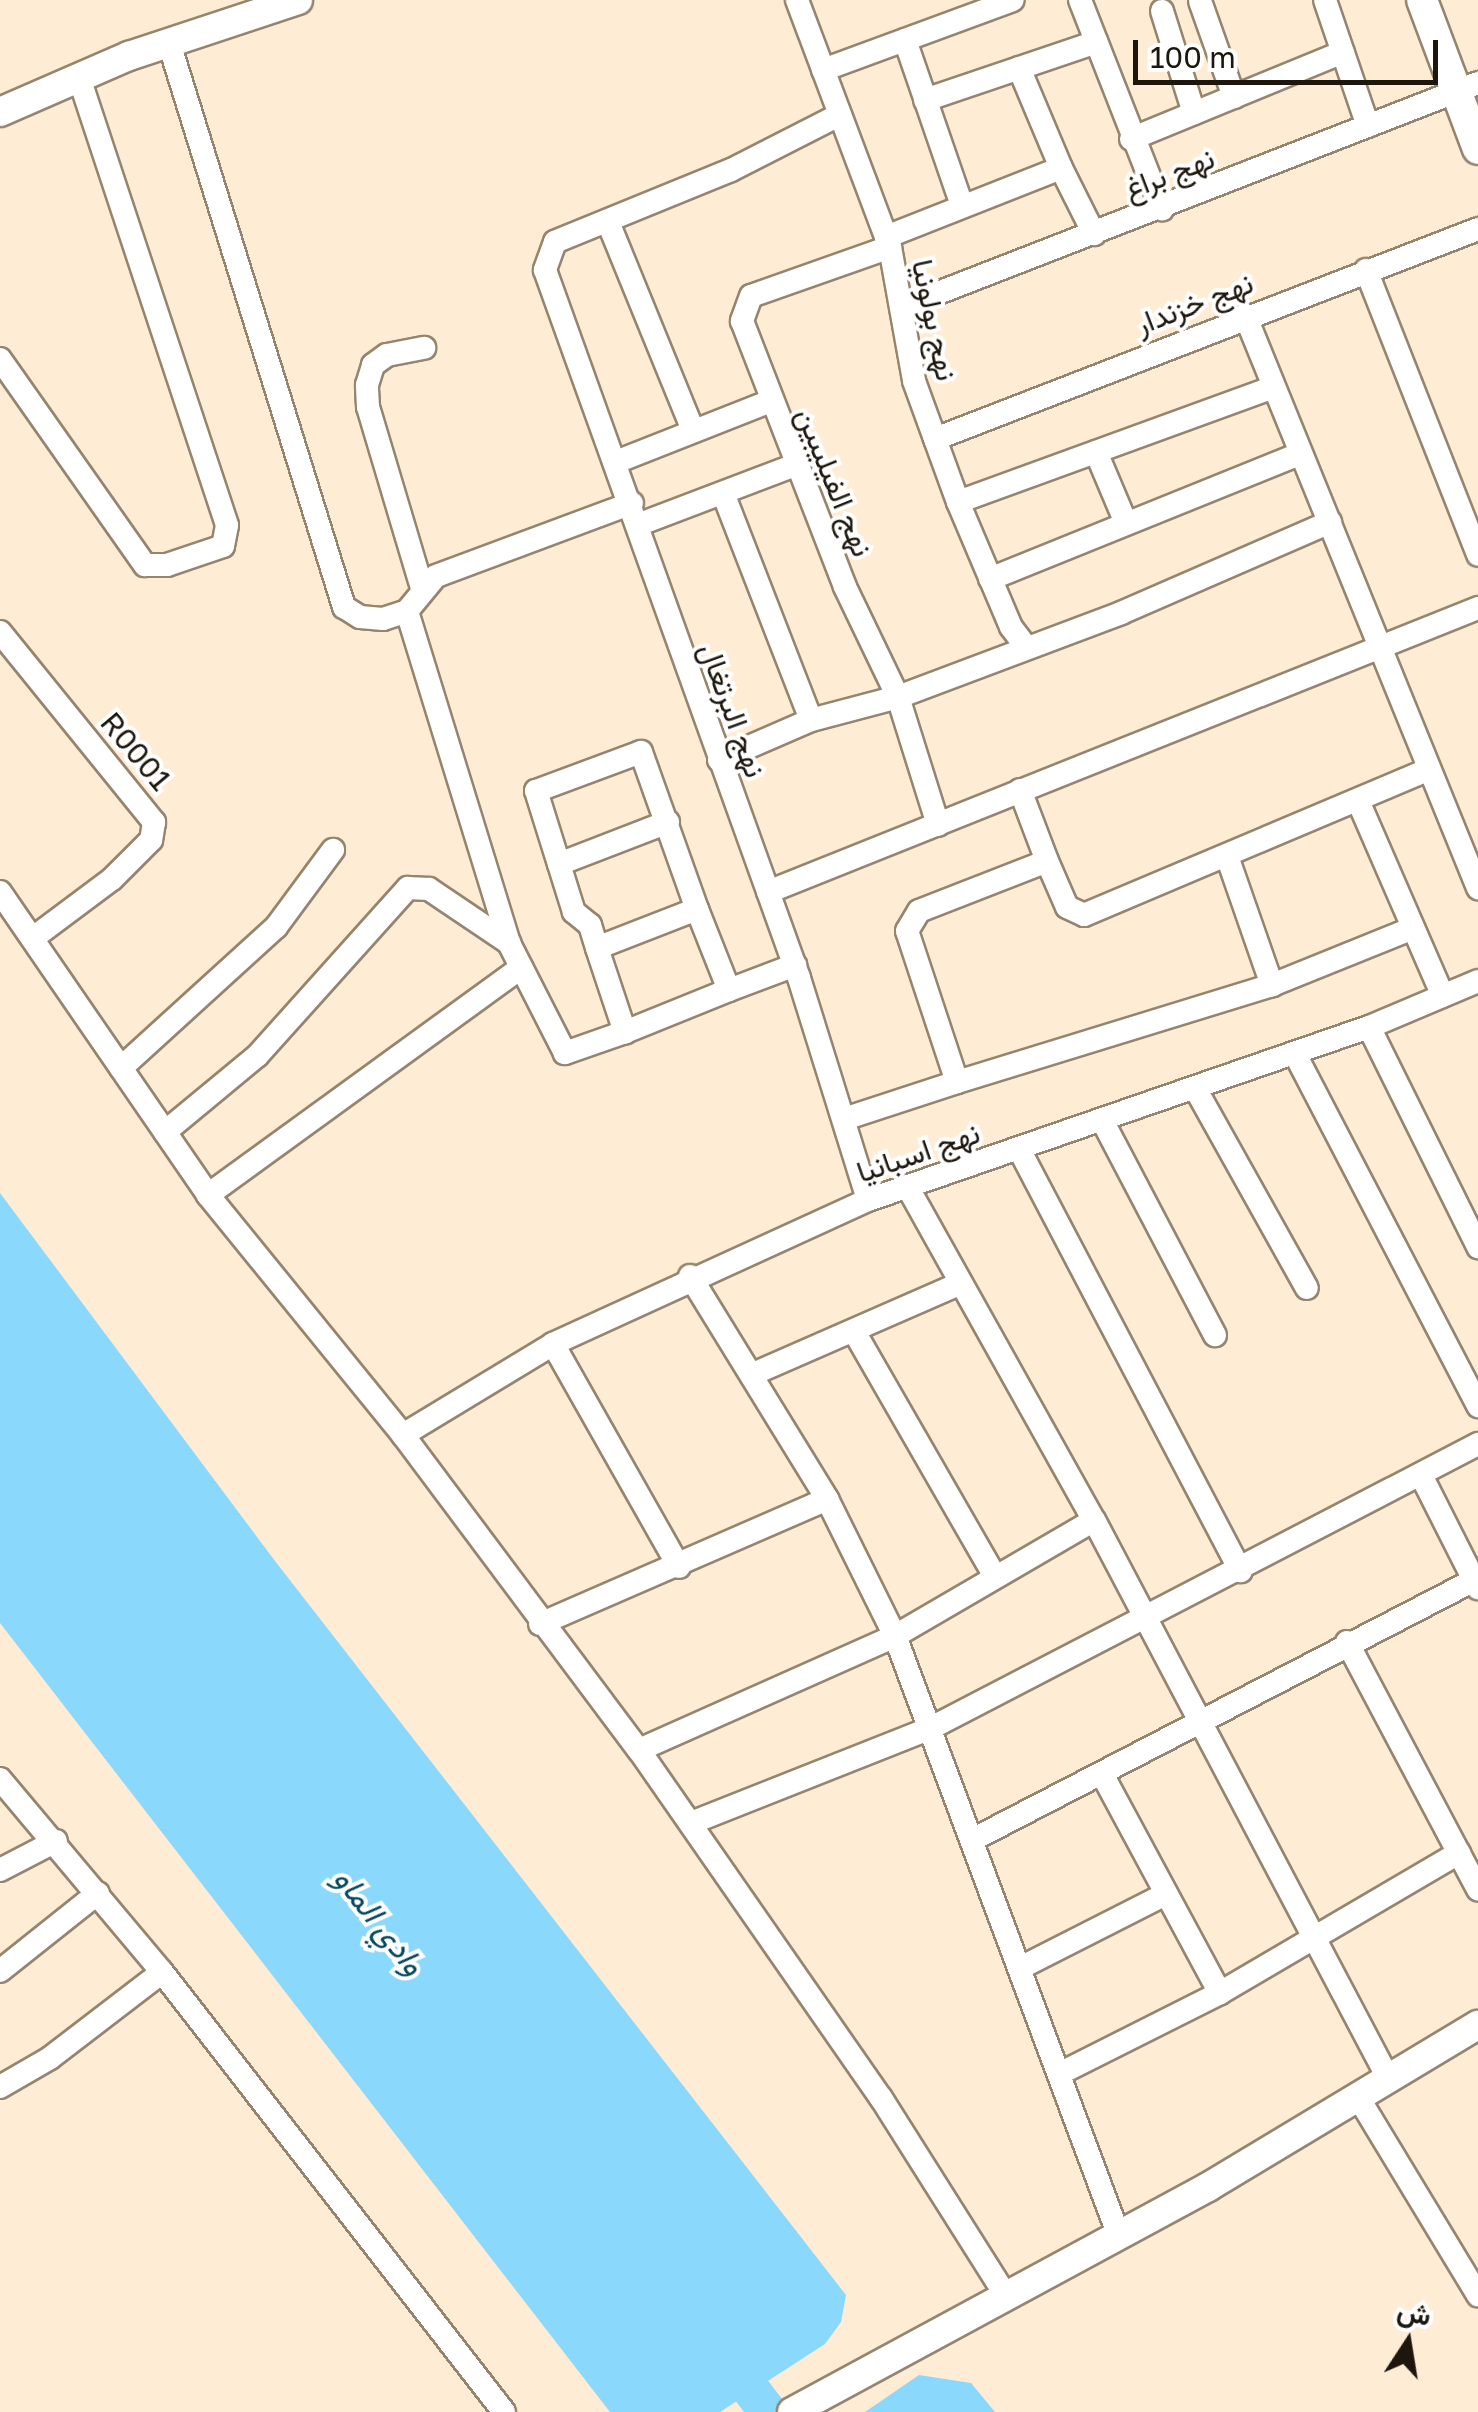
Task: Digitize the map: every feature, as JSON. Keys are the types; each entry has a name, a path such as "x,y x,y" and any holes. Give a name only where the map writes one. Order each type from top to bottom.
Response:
{"main road":[{"path":"1422,0 1468,88 1478,149"}],"street":[{"path":"0,112 78,77 264,5 298,0"},
{"name":"نهج بولونيا","path":"797,0 888,242 902,308 906,351 934,438 990,578 1026,647"},
{"path":"824,70 1013,0"},
{"path":"1080,0 1131,139 1162,209"},
{"path":"1325,0 1368,126"},
{"path":"1194,113 1158,6 1202,1 1234,97"},
{"path":"905,40 962,206"},
{"path":"925,100 1096,42"},
{"path":"169,43 344,606 360,618 407,611 422,588 436,576 636,514 722,493 796,464"},
{"path":"1131,139 1343,52"},
{"path":"1019,68 1094,234"},
{"path":"0,360 146,565 167,565 223,546 227,525 78,77"},
{"name":"نهج براغ","path":"902,308 1468,88"},
{"path":"693,430 608,222 840,115"},
{"path":"888,242 962,206 1061,168"},
{"name":"نهج البرتغال","path":"608,222 555,242 546,270 794,966 868,1200"},
{"name":"نهج خزندار","path":"934,438 1245,315 1478,229"},
{"name":"نهج الفيليبين","path":"888,242 751,296 742,321 796,464 898,698 938,825"},
{"path":"1366,270 1478,555"},
{"path":"1245,315 1297,455 1330,522 1428,770 1472,858 1478,888"},
{"path":"422,588 368,408 367,385 373,365 387,355 424,348"},
{"path":"958,502 1272,388"},
{"path":"616,462 771,401"},
{"path":"1096,452 1126,523"},
{"path":"990,578 1297,455"},
{"path":"722,493 811,720"},
{"path":"719,760 811,720 898,698 1330,522"},
{"path":"768,892 1478,608"},
{"path":"407,611 509,943 565,1052 794,966"},
{"name":"R0001","path":"0,632 154,822 151,840 112,879 33,938"},
{"path":"625,1032 590,925 574,912 536,791 642,752 729,990"},
{"path":"1020,790 1067,907 1084,915 1359,803 1428,770"},
{"path":"1359,803 1443,996"},
{"path":"559,864 668,822"},
{"path":"121,1068 276,927 333,850"},
{"path":"1227,856 1272,985"},
{"path":"957,1082 907,931 910,920 919,911 1046,861"},
{"path":"165,1132 257,1056 408,888 429,889 509,943"},
{"path":"0,892 208,1195 403,1435 540,1624 639,1750 881,2098 1006,2296"},
{"path":"596,948 698,908"},
{"path":"844,1119 1272,985 1413,928"},
{"path":"208,1195 521,968"},
{"name":"نهج اسبانيا","path":"403,1435 553,1344 690,1276 868,1200 1294,1054 1478,981"},
{"path":"1369,1027 1478,1246"},
{"path":"1294,1054 1478,1406"},
{"path":"1195,1088 1307,1288"},
{"path":"1102,1120 1215,1335"},
{"path":"1019,1149 1242,1571"},
{"path":"907,1186 958,1284 1094,1520 1387,2076"},
{"path":"690,1276 827,1499 894,1636 1119,2236"},
{"path":"752,1374 855,1333 958,1284"},
{"path":"855,1333 995,1576"},
{"path":"553,1344 679,1567"},
{"path":"691,1824 928,1729 1242,1571 1478,1444"},
{"path":"972,1840 1346,1642 1476,1582 1421,1475"},
{"path":"540,1624 679,1567 827,1499"},
{"path":"639,1750 894,1636 1094,1520"},
{"path":"1346,1642 1478,1889"},
{"path":"1102,1774 1220,1993"},
{"path":"0,1779 162,1972 504,2412"},
{"path":"0,1870 56,1842"},
{"path":"1059,2074 1220,1993 1459,1853"},
{"path":"0,1971 98,1893"},
{"path":"1020,1968 1166,1894"},
{"path":"0,2087 50,2058 162,1972"},
{"path":"792,2412 1119,2236 1478,2026"},
{"path":"1358,2096 1476,2284"}],"water":[{"path":"0,1193 275,1561 846,2295 841,2322 825,2344 720,2412 610,2412 0,1623"},
{"path":"919,2375 971,2383 995,2412 865,2412"}],"waterway":[{"name":"وادي الماو","path":"723,2353 768,2412"}]}
